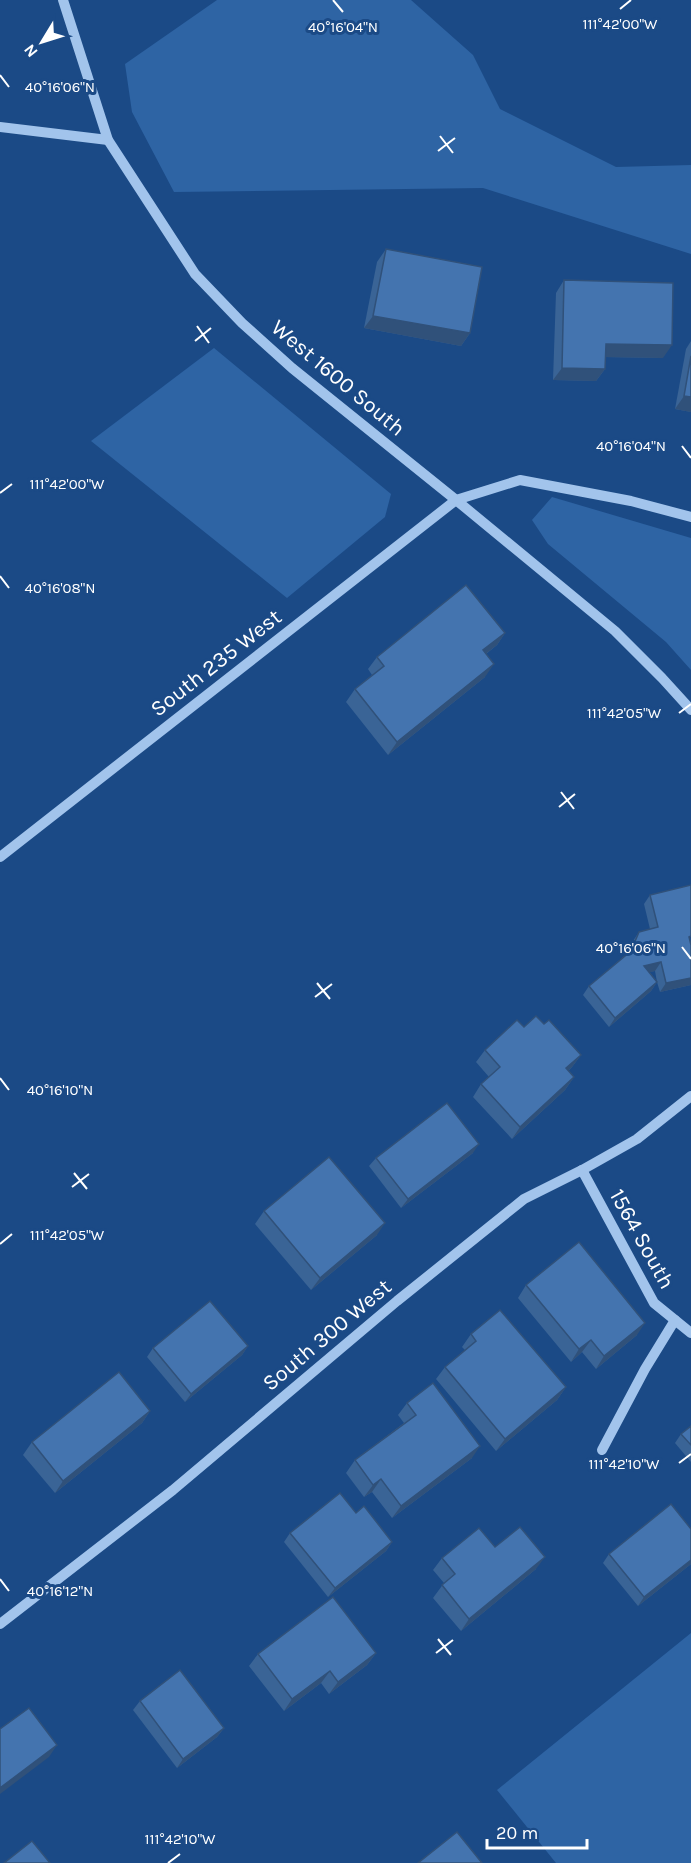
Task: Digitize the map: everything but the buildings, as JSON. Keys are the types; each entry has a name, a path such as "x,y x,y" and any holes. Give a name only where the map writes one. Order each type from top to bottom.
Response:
{"street":[{"name":"West 1600 South","path":"63,0 108,140 195,274 242,323 292,368 615,632 691,710"},
{"path":"0,127 108,140"},
{"path":"456,500 520,480 631,501 691,517"},
{"name":"South 235 West","path":"0,857 456,500"},
{"name":"South 300 West","path":"0,1624 173,1490 397,1301 524,1200 637,1139 691,1096"},
{"name":"1564 South","path":"582,1170 654,1303 691,1333"},
{"name":"1564 South","path":"602,1450 645,1369 675,1320"}],"shaded area":[{"path":"217,0 411,0 473,55 500,109 616,167 691,165 691,254 483,188 174,192 132,112 125,64"},
{"path":"214,348 391,494 385,517 287,598 91,441"},
{"path":"552,497 691,538 691,670 666,642 548,544 532,520"},
{"path":"691,1633 691,1863 556,1863 497,1790"}]}
